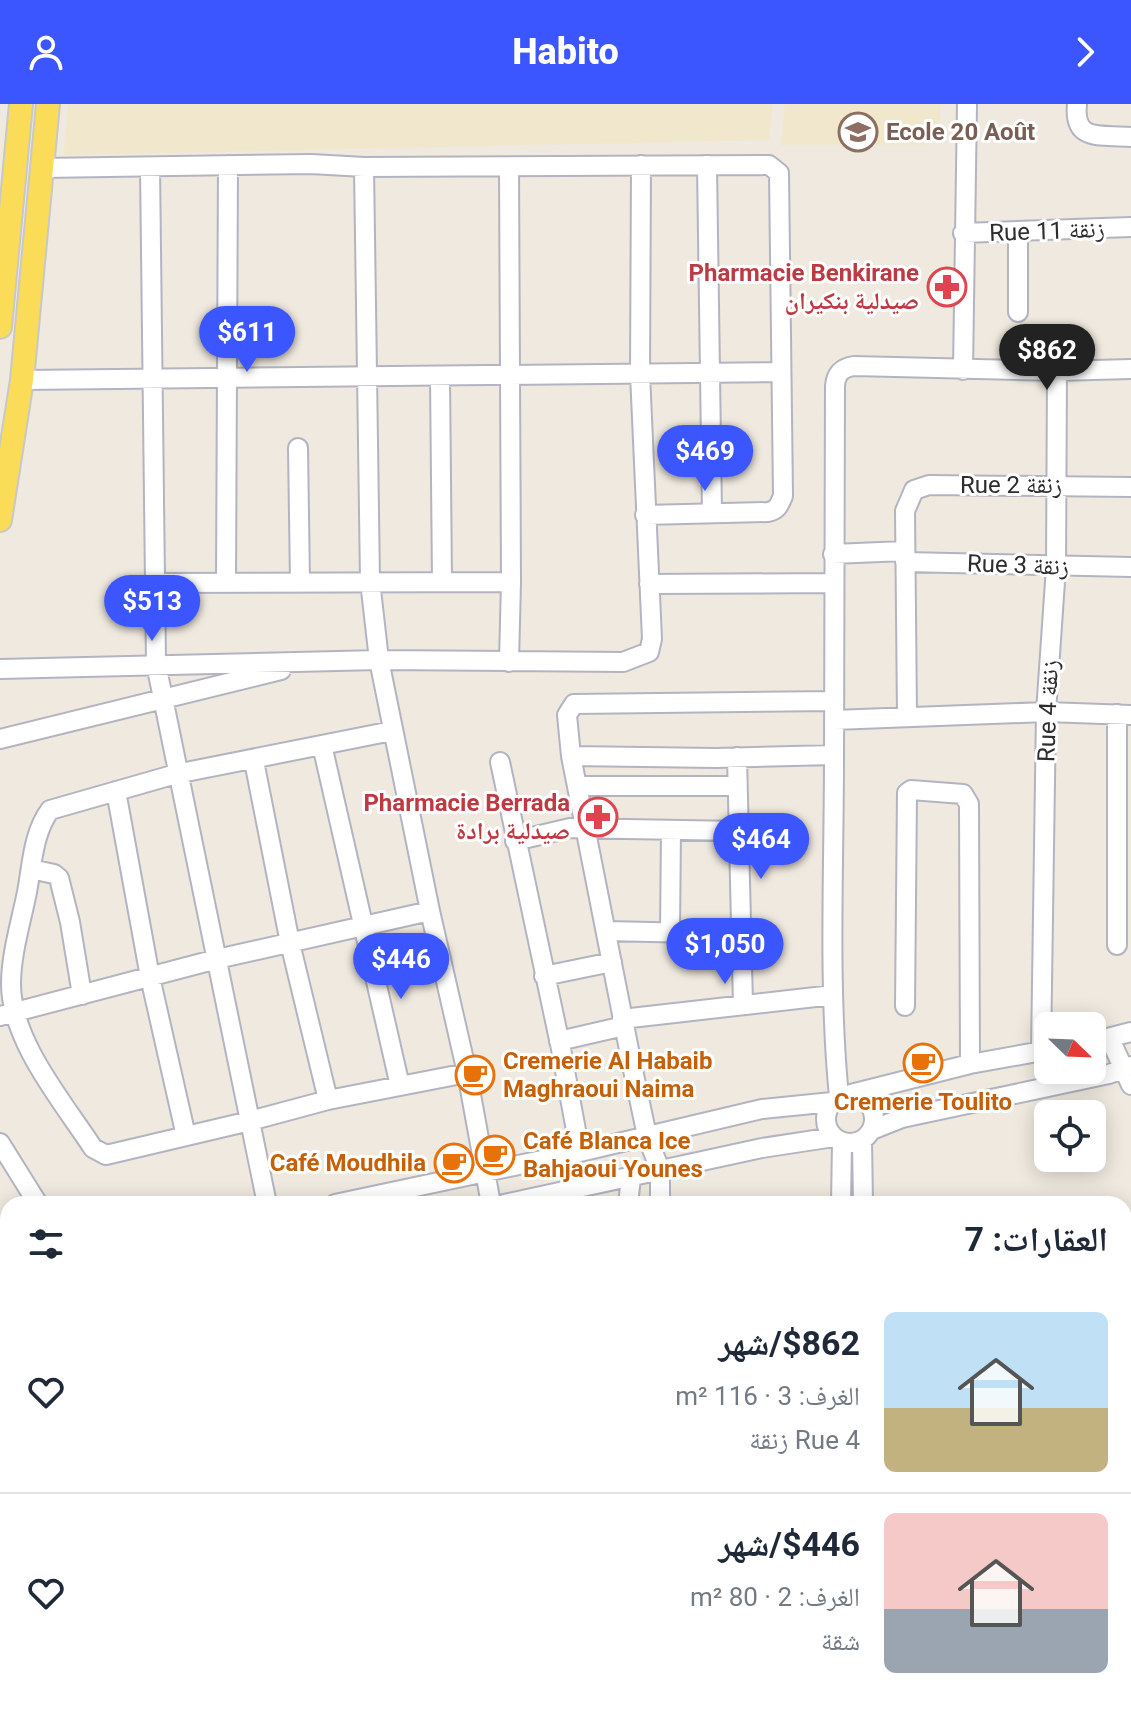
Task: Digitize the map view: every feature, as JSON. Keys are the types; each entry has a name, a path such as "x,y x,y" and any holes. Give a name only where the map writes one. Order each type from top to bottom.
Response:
{"main road":[{"path":"0,327 21,104"},
{"path":"0,520 22,380 48,104"}],"street":[{"path":"963,370 967,104"},
{"path":"1077,104 1075,119 1078,127 1086,133 1131,137"},
{"path":"43,168 311,164 364,167 769,165 779,173 783,496 775,511 768,512 645,515"},
{"path":"226,582 228,165"},
{"path":"0,669 379,660 623,662 649,652 652,639 640,374 641,165"},
{"path":"707,165 712,513"},
{"path":"150,167 156,664 176,774 265,1196"},
{"path":"364,167 370,581 379,660 430,911 467,1073 489,1196"},
{"path":"509,167 509,662"},
{"name":"Rue 11 زنقة","path":"963,233 1131,227"},
{"path":"1018,233 1018,312"},
{"path":"841,1196 838,1139 826,1124 826,1116 841,1098 833,995 833,554 835,386 838,374 854,366 963,370 1131,369"},
{"name":"Rue 4 زنقة","path":"1045,1012 1046,712 1056,567 1057,371"},
{"path":"22,380 781,372"},
{"path":"440,377 442,581"},
{"path":"298,448 300,582"},
{"name":"Rue 2 زنقة","path":"904,556 905,511 914,490 929,485 1131,487"},
{"name":"Rue 3 زنقة","path":"833,554 1056,567 1131,567"},
{"path":"904,556 907,715"},
{"path":"156,583 511,582"},
{"path":"649,584 833,583"},
{"path":"0,739 305,663"},
{"path":"660,1196 660,1170 647,1136 571,756 567,715 574,704 907,715 1046,712 1124,715 1117,945"},
{"path":"392,731 254,761 176,774 50,810 39,831 7,1014 93,1148 106,1155 328,1100 467,1073"},
{"path":"322,745 400,1086"},
{"path":"571,756 834,755"},
{"path":"737,757 743,1005"},
{"path":"254,761 290,943 328,1100"},
{"path":"500,762 580,1152"},
{"path":"577,786 736,786"},
{"path":"905,1006 907,793 911,790 963,794 969,804 970,1064"},
{"path":"116,791 150,977 186,1136"},
{"path":"515,841 570,828 738,831"},
{"path":"670,932 671,830"},
{"path":"31,869 59,878 82,995"},
{"path":"7,1014 217,959 430,911"},
{"path":"606,931 740,934"},
{"path":"544,976 612,962"},
{"path":"559,1041 623,1022 833,995"},
{"path":"1106,1039 1131,1032"},
{"path":"543,1196 762,1148 838,1139 849,1143 902,1118 1129,1073 1106,1046"},
{"path":"373,1196 762,1109 841,1098 970,1064 1034,1053"},
{"path":"841,1098 866,1100 872,1106 875,1122 867,1135 863,1196"},
{"path":"0,1143 33,1196"},
{"path":"629,1196 631,1178"}],"shaded area":[{"path":"68,104 773,104 769,140 64,155"},
{"name":"Ecole 20 Août","path":"785,104 941,104 940,119 927,145 781,145"}],"place":[{"name":"Ecole 20 Août","path":"858,132"},
{"name":"Pharmacie Benkirane صيدلية بنكيران","path":"947,287"},
{"name":"Pharmacie Berrada صيدلية برادة","path":"598,817"},
{"name":"Cremerie Toulito","path":"923,1063"},
{"name":"Cremerie Al Habaib Maghraoui Naima","path":"475,1075"},
{"name":"Café Blanca Ice Bahjaoui Younes","path":"495,1155"},
{"name":"Café Moudhila","path":"454,1163"}]}
